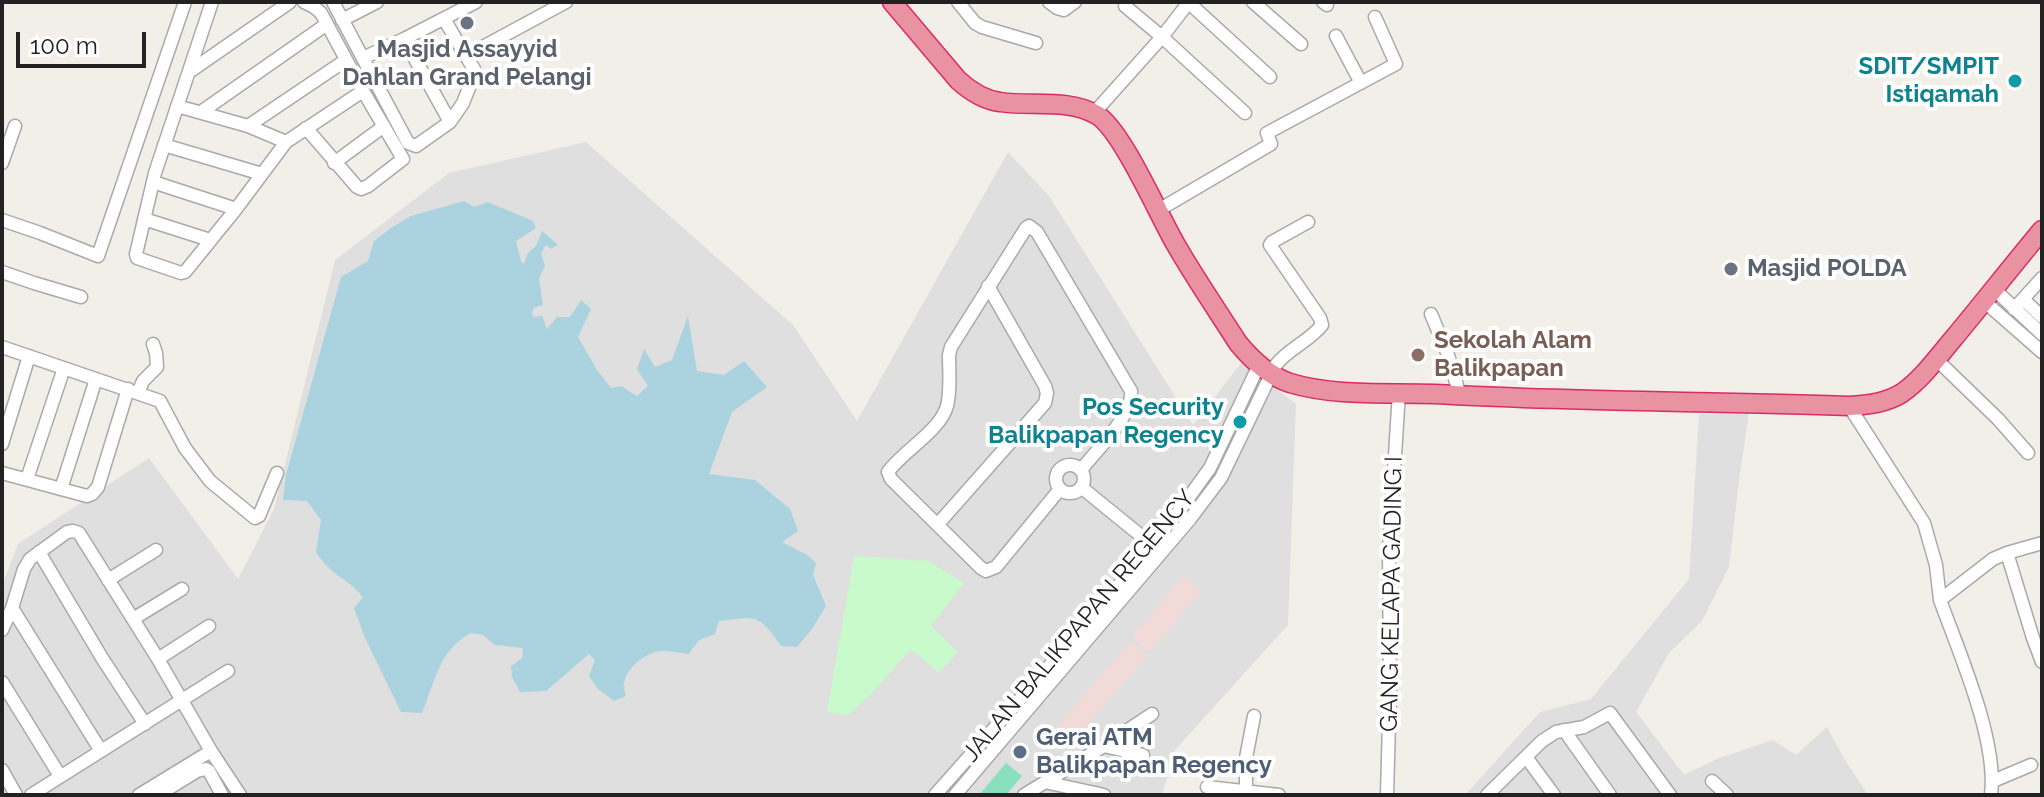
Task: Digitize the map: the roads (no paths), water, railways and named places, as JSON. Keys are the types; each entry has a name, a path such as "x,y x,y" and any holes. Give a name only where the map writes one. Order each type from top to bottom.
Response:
{"highway":[{"path":"892,2 970,91 1000,102 1060,105 1099,116 1119,142 1176,245 1238,343 1266,370 1288,382 1307,387 1358,393 1867,405 1900,394 1912,385 1990,296 2042,230"}],"street":[{"path":"2,220 98,256 185,2"},
{"path":"212,2 153,182 136,254 140,260 181,273 188,269 286,142 363,91"},
{"path":"189,72 290,2"},
{"path":"304,2 314,7 327,24 402,155 402,162 361,189 334,163 306,128"},
{"path":"333,2 408,143 416,146 450,122 463,103 474,75 474,69 444,19"},
{"path":"342,20 377,2"},
{"path":"363,58 476,2"},
{"path":"466,56 566,2"},
{"path":"958,2 982,27 1036,43"},
{"path":"1049,2 1064,10 1075,2"},
{"path":"1094,113 1189,2 1270,77"},
{"path":"1253,2 1301,44"},
{"path":"1125,6 1245,113"},
{"path":"1157,211 1271,144 1267,133 1396,64 1375,17"},
{"path":"201,112 327,24"},
{"path":"1336,36 1361,83"},
{"path":"404,39 450,122"},
{"path":"248,126 346,60"},
{"path":"177,106 248,126 286,142"},
{"path":"2,163 15,126"},
{"path":"334,163 384,126"},
{"path":"164,145 262,174"},
{"path":"153,182 236,209"},
{"path":"144,219 210,240"},
{"name":"JALAN BALIKPAPAN REGENCY","path":"955,795 1182,519 1266,370 1320,329 1320,318 1270,245 1308,222"},
{"path":"1060,489 992,569 986,571 891,479 888,472 944,413 951,347 1029,226 1131,391 1132,398 1123,418 1081,470"},
{"path":"2,272 81,297"},
{"path":"2019,304 2042,278"},
{"path":"938,524 1047,398 1045,386 988,286"},
{"path":"1990,296 2019,304 2042,317"},
{"path":"1990,296 2042,352"},
{"path":"2019,304 2042,334"},
{"path":"1431,314 1460,396"},
{"path":"2,473 87,496 92,494 98,487 137,389 157,367 153,344"},
{"path":"2,347 96,379 137,389 160,401 185,448 210,481 255,518 259,516 277,473"},
{"path":"2,444 29,356"},
{"path":"1936,359 2028,453"},
{"path":"27,479 64,368"},
{"path":"61,489 96,379"},
{"name":"GANG KELAPA GADING I","path":"1387,795 1389,550 1399,392"},
{"path":"1849,406 1924,523 1936,565 1940,600 1985,731 1993,781 1991,795"},
{"path":"1067,465 1081,470 1084,479 1081,487 1071,493 1060,489 1056,475 1061,469 1067,465"},
{"path":"1081,487 1151,544"},
{"name":"JALAN BALIKPAPAN REGENCY","path":"1143,564 1151,544 1182,519"},
{"path":"2,630 30,559 67,532 79,533 240,795"},
{"path":"1940,600 1993,559 2042,543"},
{"path":"108,580 156,550"},
{"path":"39,552 145,724"},
{"path":"2007,553 2042,662"},
{"path":"133,619 182,589"},
{"path":"12,608 101,751"},
{"name":"JALAN BALIKPAPAN REGENCY","path":"935,795 1096,621"},
{"path":"158,659 209,626"},
{"path":"31,795 228,671"},
{"path":"2,682 60,776"},
{"path":"1492,793 1526,757 1556,732 1584,727 1610,713 1670,795"},
{"path":"1024,795 1152,714"},
{"path":"1254,716 1246,758 1254,793"},
{"path":"1564,730 1610,795"},
{"path":"1104,746 1143,755"},
{"path":"158,795 172,780 211,751"},
{"path":"1526,757 1554,795"},
{"path":"1993,781 2031,765"},
{"path":"139,795 206,769 220,790 229,778"},
{"path":"2,770 16,795"},
{"path":"1712,781 1727,795"},
{"path":"1045,782 1104,795"},
{"path":"1207,787 1279,795"}],"water":[{"path":"464,201 474,207 488,202 533,221 536,228 516,241 524,264 542,231 558,245 551,249 546,245 541,253 545,266 539,278 543,305 534,308 533,317 542,316 547,329 557,317 570,317 581,300 591,309 578,337 611,388 621,386 637,396 648,386 637,369 644,349 655,367 672,360 688,316 697,371 724,375 744,361 767,387 732,412 709,474 755,480 790,509 798,531 782,542 816,563 813,575 826,606 797,647 781,646 756,620 719,621 715,634 699,640 689,654 657,652 639,661 626,677 626,696 614,701 598,689 589,676 595,660 589,654 546,691 520,692 512,677 511,666 522,658 523,648 495,645 483,635 471,633 460,640 445,658 422,713 401,712 354,608 363,597 316,552 321,520 307,501 283,500 286,475 341,277 368,261 374,241 391,228 411,216"}],"place":[{"name":"Masjid Assayyid Dahlan Grand Pelangi","path":"467,23"},
{"name":"SDIT/SMPIT Istiqamah","path":"2015,81"},
{"name":"Masjid POLDA","path":"1731,269"},
{"name":"Sekolah Alam Balikpapan","path":"1418,355"},
{"name":"Pos Security Balikpapan Regency","path":"1240,422"},
{"name":"Gerai ATM Balikpapan Regency","path":"1020,752"}]}
